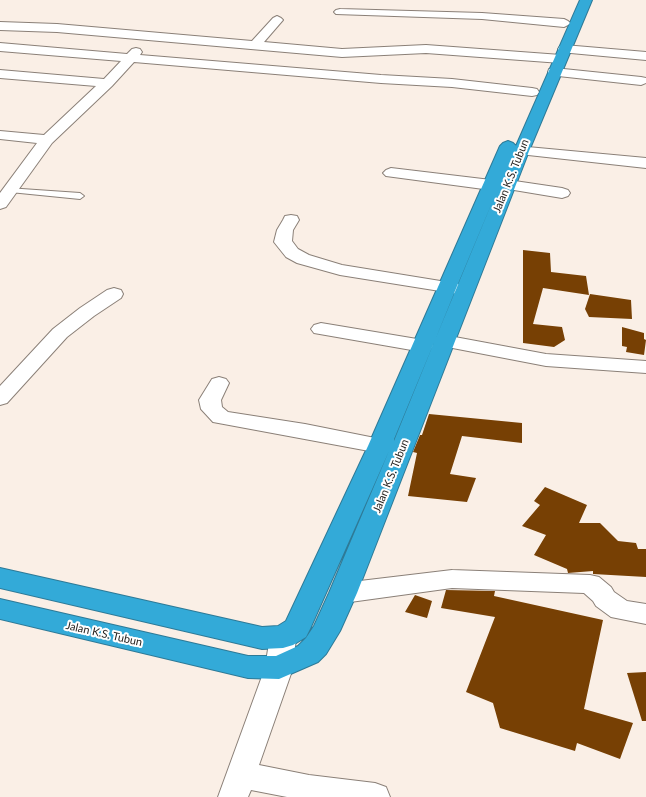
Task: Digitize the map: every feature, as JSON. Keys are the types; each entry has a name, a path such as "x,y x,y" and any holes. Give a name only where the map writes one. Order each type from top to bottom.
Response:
{"highway":[{"name":"Jalan K.S. Tubun","path":"514,150 532,92 559,52 564,23 574,0"},
{"name":"Jalan K.S. Tubun","path":"283,636 296,629 306,610 380,446 433,344 514,150 559,52 586,0"},
{"name":"Jalan K.S. Tubun","path":"0,609 248,667 279,668 308,654 316,646 326,631 406,440 433,344"},
{"path":"0,578 262,638 283,636"}],"street":[{"path":"340,12 482,16 564,23"},
{"path":"0,26 9,25 150,36 342,53 426,49 559,52 646,56"},
{"path":"256,45 271,27"},
{"path":"0,204 5,190 47,140 107,83 150,36"},
{"path":"0,47 185,61 381,79 452,83 532,92"},
{"path":"559,52 641,81"},
{"path":"0,74 107,83"},
{"path":"0,135 47,140"},
{"path":"514,150 646,163"},
{"path":"391,173 562,192"},
{"path":"290,220 284,230 283,242 292,253 303,259 340,270 456,288"},
{"path":"0,399 60,333 87,312 114,294"},
{"path":"321,329 546,360 646,367"},
{"path":"219,383 210,400 212,409 221,417 255,424 305,431 380,446"},
{"path":"343,593 452,578 590,584 602,594 605,599 620,610 646,614"},
{"path":"283,636 279,668 237,786 375,797"}],"lane":[{"path":"5,190 80,196"}],"building":[{"path":"523,250 550,253 551,272 586,276 589,295 543,288 533,324 562,327 565,340 554,347 523,343"},
{"path":"590,294 631,300 632,319 589,317 585,309"},
{"path":"622,327 644,333 644,339 646,340 644,355 626,352 627,347 622,346"},
{"path":"429,414 522,423 522,443 462,436 450,474 476,478 467,502 408,496 417,453 413,452 420,435 422,435"},
{"path":"545,487 587,505 579,523 600,523 618,541 636,543 638,549 646,549 646,577 593,574 593,571 568,573 567,569 534,555 546,535 522,526 540,505 534,501"},
{"path":"446,590 495,591 494,596 603,620 584,709 633,723 620,759 577,743 575,751 500,728 493,703 466,692 495,617 441,608"},
{"path":"415,595 432,601 427,618 405,612"},
{"path":"646,672 646,721 642,721 627,673"}]}
